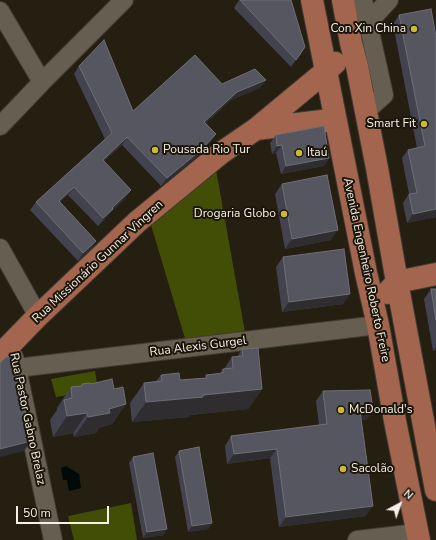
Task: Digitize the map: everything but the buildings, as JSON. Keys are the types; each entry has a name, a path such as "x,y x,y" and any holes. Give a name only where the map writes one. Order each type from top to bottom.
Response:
{"main road":[{"name":"Avenida Engenheiro Roberto Freire","path":"312,0 366,273 376,316 418,537"},
{"path":"344,0 351,43 377,168 436,490"},
{"name":"Rua Missionário Gunnar Vingren","path":"5,350 38,316 137,222 222,153 256,129 326,71 338,60 351,43"},
{"name":"Rua Missionário Gunnar Vingren","path":"256,129 322,121 336,122"},
{"path":"376,316 397,282 436,274"}],"street":[{"path":"0,126 124,0"},
{"path":"363,0 384,95 366,112"},
{"path":"368,23 389,0"},
{"path":"0,11 42,82"},
{"path":"0,248 38,316"},
{"name":"Rua Alexis Gurgel","path":"17,368 376,316"},
{"name":"Rua Pastor Gabno Brelaz","path":"5,350 17,368 53,540"},
{"path":"357,540 418,537"}],"green space":[{"path":"215,164 245,332 186,342 151,225"},
{"path":"95,371 98,390 56,397 51,379"},
{"path":"131,503 137,540 74,540 68,516"}],"shaded area":[{"path":"66,466 79,474 81,488 69,491 67,480 63,480 61,468"}],"place":[{"name":"Con Xin China","path":"414,29"},
{"name":"Smart Fit","path":"424,124"},
{"name":"Pousada Rio Tur","path":"155,150"},
{"name":"Itaú","path":"299,153"},
{"name":"Drogaria Globo","path":"284,214"},
{"name":"McDonald's","path":"341,410"},
{"name":"Sacolão","path":"343,469"}]}
